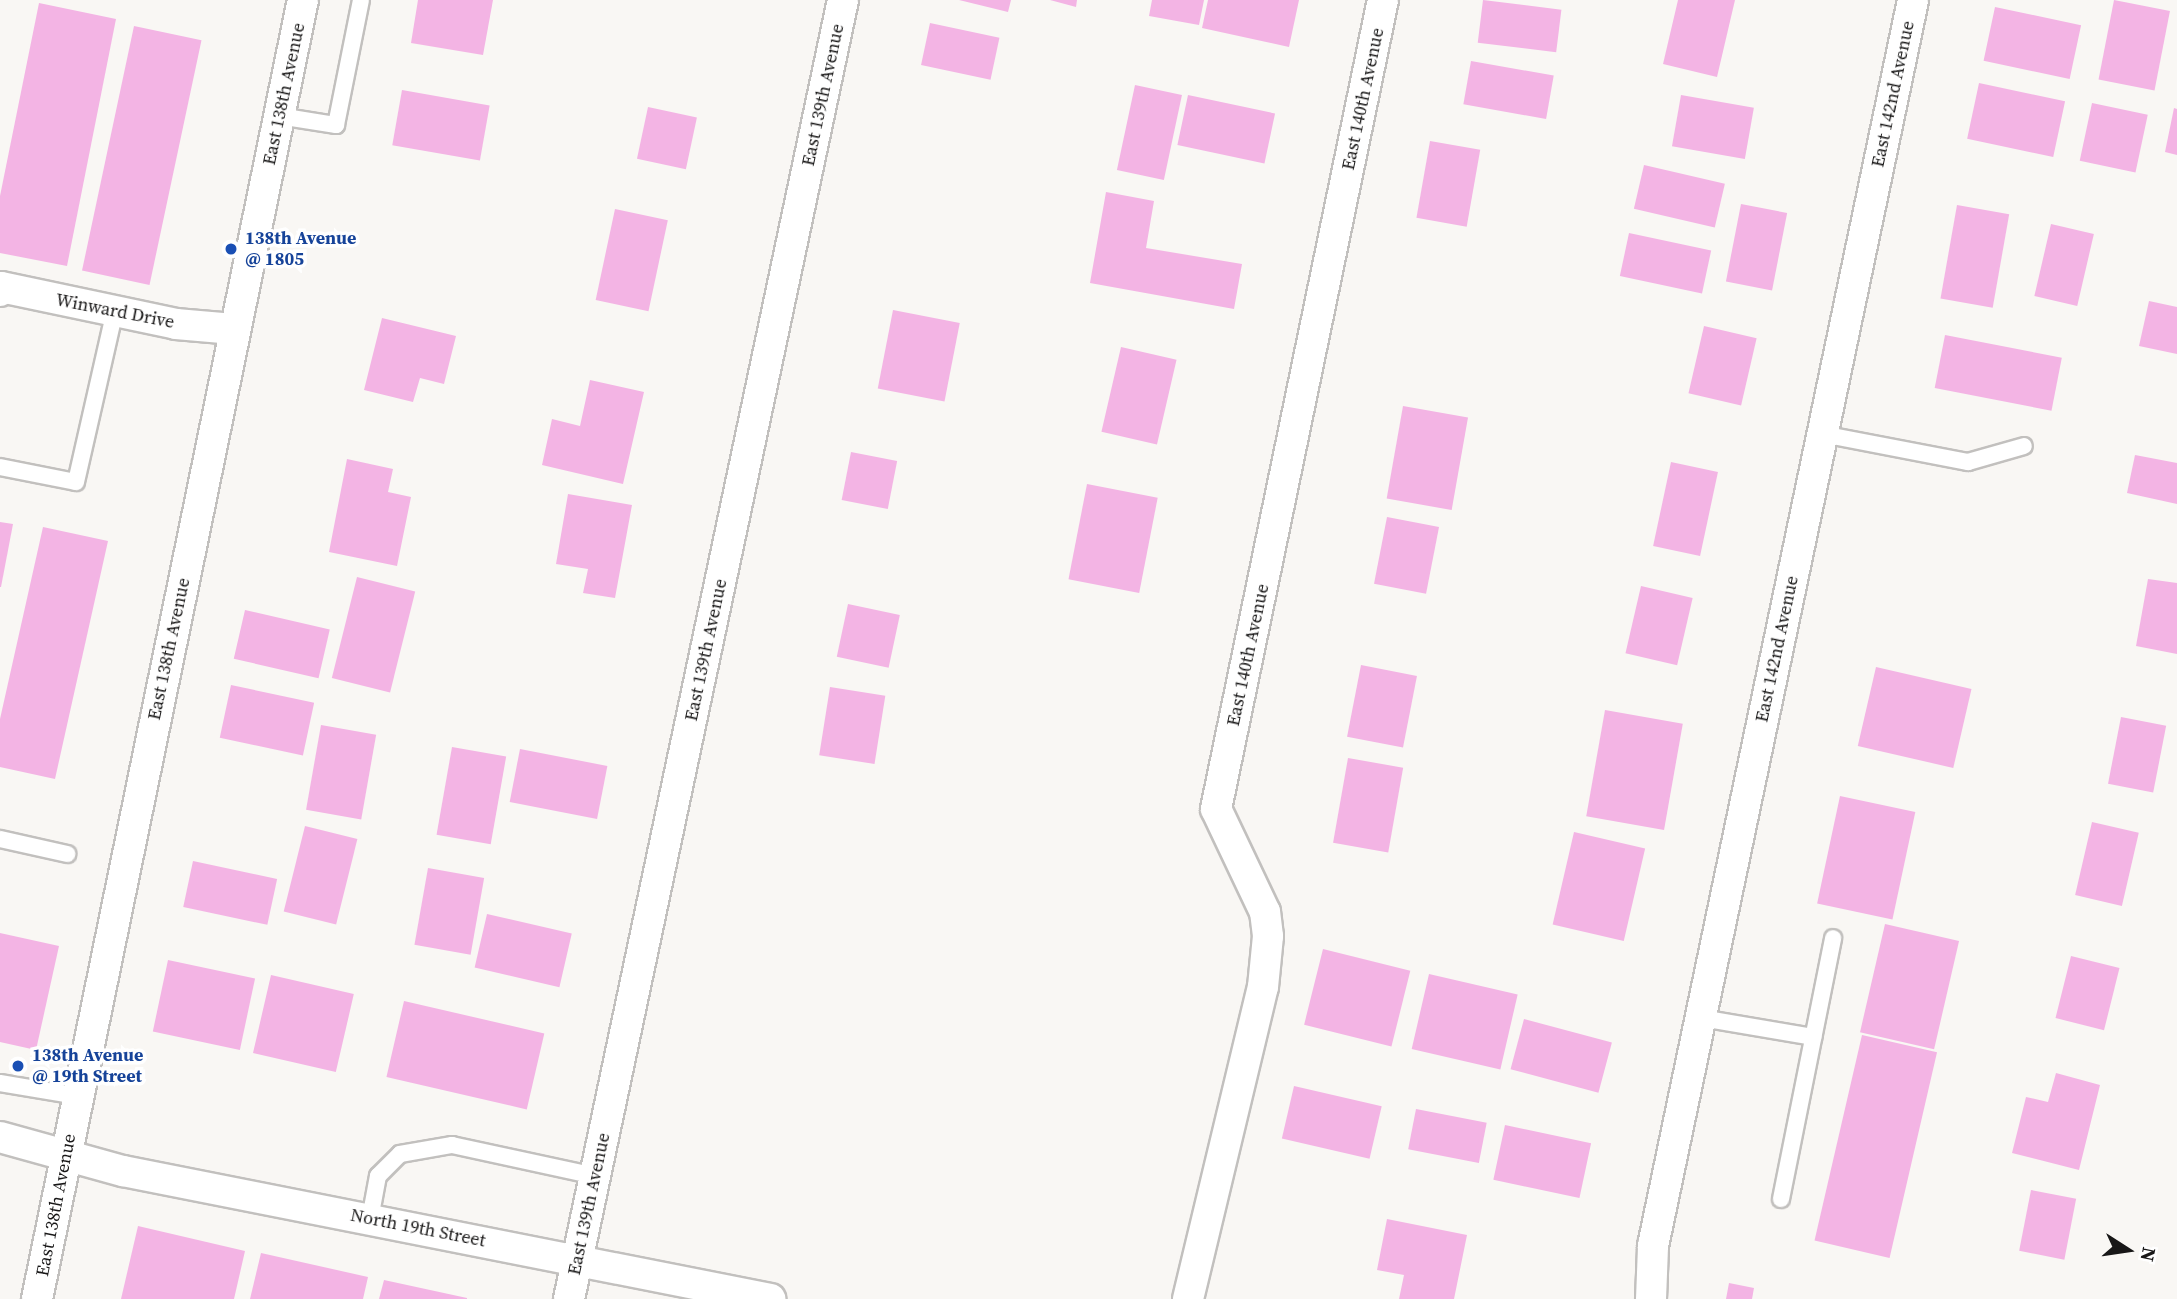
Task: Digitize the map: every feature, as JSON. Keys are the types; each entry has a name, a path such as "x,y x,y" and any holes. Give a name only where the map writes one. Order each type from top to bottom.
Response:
{"street":[{"name":"East 138th Avenue","path":"37,1299 303,0"},
{"name":"East 139th Avenue","path":"569,1299 843,0"},
{"name":"East 140th Avenue","path":"1188,1299 1264,987 1268,936 1265,912 1216,809 1383,0"},
{"name":"East 142nd Avenue","path":"1651,1299 1653,1247 1913,0"},
{"name":"Winward Drive","path":"0,291 1,287 176,324 234,329"},
{"name":"North 19th Street","path":"0,1137 123,1171 771,1299"}],"lane":[{"path":"279,116 336,125 361,0"},
{"path":"0,467 76,482 115,311"},
{"path":"1822,434 1968,462 2024,446"},
{"path":"0,839 67,854"},
{"path":"1781,1199 1833,938"},
{"path":"1701,1018 1813,1037"},
{"path":"0,1083 78,1096"},
{"path":"370,1219 378,1176 400,1154 452,1145 595,1176"}],"building":[{"path":"418,0 493,0 483,55 411,43"},
{"path":"959,0 1011,0 1008,12"},
{"path":"1050,0 1077,0 1076,7"},
{"path":"1152,0 1204,0 1199,25 1149,16"},
{"path":"1208,0 1299,0 1289,47 1202,28"},
{"path":"1483,0 1561,10 1556,52 1478,43"},
{"path":"1678,0 1735,0 1717,77 1663,64"},
{"path":"2114,0 2170,11 2154,90 2099,80"},
{"path":"39,3 116,19 67,266 0,253 0,196"},
{"path":"1995,7 2081,25 2070,79 1984,61"},
{"path":"930,23 999,38 991,80 921,65"},
{"path":"134,26 201,40 150,285 82,271"},
{"path":"1471,61 1554,76 1546,119 1463,104"},
{"path":"1979,83 2065,101 2053,157 1967,139"},
{"path":"1135,85 1182,95 1164,180 1117,170"},
{"path":"402,90 490,105 480,161 392,145"},
{"path":"1188,95 1275,114 1264,163 1177,145"},
{"path":"1681,95 1754,108 1745,159 1672,146"},
{"path":"2092,103 2148,115 2135,173 2080,161"},
{"path":"648,107 697,117 686,169 637,159"},
{"path":"2174,108 2177,109 2177,155 2165,152"},
{"path":"1430,141 1480,150 1467,227 1416,218"},
{"path":"1644,165 1725,184 1715,228 1634,209"},
{"path":"1106,192 1154,201 1146,248 1242,264 1234,309 1090,283"},
{"path":"1741,204 1787,213 1772,291 1726,282"},
{"path":"1957,205 2009,214 1993,308 1941,299"},
{"path":"615,209 668,220 648,311 596,300"},
{"path":"2051,224 2094,234 2077,306 2034,296"},
{"path":"1629,233 1711,250 1702,294 1620,276"},
{"path":"2149,301 2177,307 2177,354 2139,346"},
{"path":"893,310 960,323 944,402 878,389"},
{"path":"382,318 456,336 444,384 420,378 413,402 364,390"},
{"path":"1704,326 1757,338 1741,405 1688,393"},
{"path":"1945,335 2062,358 2052,411 1935,388"},
{"path":"1121,347 1177,360 1157,445 1101,432"},
{"path":"590,380 644,392 623,484 542,465 552,419 580,426"},
{"path":"1403,406 1468,417 1452,510 1387,499"},
{"path":"851,452 897,461 888,509 842,500"},
{"path":"2135,455 2177,463 2177,504 2127,493"},
{"path":"347,459 393,469 388,492 411,497 397,566 329,552"},
{"path":"1671,462 1718,472 1700,556 1653,546"},
{"path":"1087,484 1158,498 1139,593 1068,579"},
{"path":"568,494 632,505 615,598 583,593 588,569 556,564"},
{"path":"1387,517 1439,527 1426,594 1374,584"},
{"path":"0,522 13,524 1,587 0,587"},
{"path":"43,527 108,541 55,779 0,767 0,719"},
{"path":"357,577 415,592 390,692 332,678"},
{"path":"2148,579 2177,583 2177,654 2136,646"},
{"path":"1641,586 1693,598 1677,665 1625,653"},
{"path":"848,604 900,615 889,668 837,657"},
{"path":"245,610 330,630 319,678 234,659"},
{"path":"1361,665 1417,676 1403,748 1347,737"},
{"path":"1876,667 1971,689 1953,768 1858,746"},
{"path":"231,685 314,703 303,755 220,738"},
{"path":"830,687 885,696 875,764 819,755"},
{"path":"1605,710 1683,724 1664,830 1586,816"},
{"path":"2121,717 2166,726 2153,793 2108,784"},
{"path":"321,725 376,735 361,819 306,810"},
{"path":"452,747 506,757 491,844 437,835"},
{"path":"520,749 607,766 597,819 510,802"},
{"path":"1348,758 1403,768 1388,852 1333,843"},
{"path":"1840,796 1915,812 1892,920 1817,904"},
{"path":"2092,822 2139,833 2122,906 2075,895"},
{"path":"305,826 357,839 336,924 284,911"},
{"path":"1574,832 1645,848 1624,941 1553,925"},
{"path":"193,861 277,879 267,925 183,907"},
{"path":"428,868 484,878 471,955 414,945"},
{"path":"487,914 572,934 559,987 475,968"},
{"path":"1885,924 1959,941 1934,1049 1860,1032"},
{"path":"0,933 59,946 36,1050 0,1042"},
{"path":"1323,949 1410,971 1391,1046 1304,1025"},
{"path":"2071,956 2120,968 2104,1030 2056,1018"},
{"path":"168,960 255,979 240,1050 153,1031"},
{"path":"1429,974 1518,994 1500,1069 1412,1049"},
{"path":"271,975 354,994 336,1072 253,1053"},
{"path":"404,1001 544,1033 527,1109 386,1077"},
{"path":"1524,1019 1612,1043 1598,1093 1511,1069"},
{"path":"1862,1035 1937,1052 1890,1258 1815,1241"},
{"path":"2056,1073 2100,1085 2079,1170 2012,1153 2026,1097 2048,1102"},
{"path":"1294,1086 1382,1106 1370,1159 1282,1139"},
{"path":"1416,1109 1487,1123 1479,1163 1408,1149"},
{"path":"1505,1125 1591,1143 1579,1198 1493,1180"},
{"path":"2031,1190 2076,1199 2064,1260 2019,1251"},
{"path":"1387,1219 1467,1235 1454,1299 1399,1299 1404,1275 1377,1270"},
{"path":"138,1226 245,1251 234,1299 121,1299"},
{"path":"261,1253 368,1277 363,1299 250,1299"},
{"path":"384,1280 467,1298 467,1299 379,1299"},
{"path":"1729,1283 1754,1288 1752,1299 1726,1299"}],"place":[{"name":"138th Avenue @ 1805","path":"231,249"},
{"name":"138th Avenue @ 19th Street","path":"18,1066"}]}
